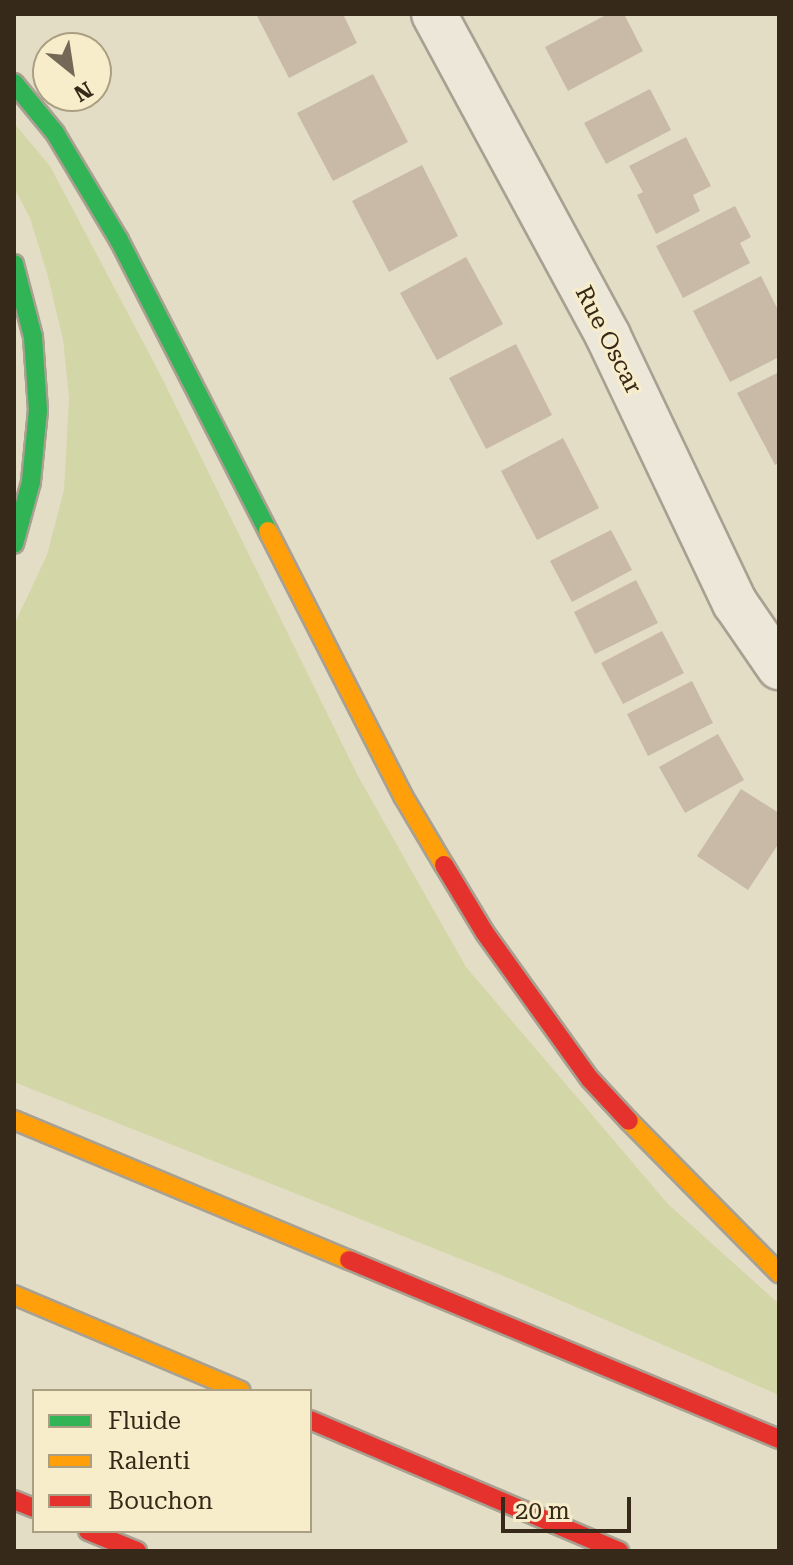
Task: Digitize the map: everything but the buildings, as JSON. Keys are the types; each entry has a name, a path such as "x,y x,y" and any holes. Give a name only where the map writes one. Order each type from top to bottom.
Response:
{"main road":[{"path":"14,83 55,133 119,240 403,796 485,933 600,1091 683,1181 779,1273"},
{"path":"14,264 33,337 38,410 31,482 14,544"},
{"path":"14,1120 779,1439"},
{"path":"14,1295 236,1389"},
{"path":"312,1421 619,1551"},
{"path":"93,1533 137,1551"}],"street":[{"name":"Rue Oscar","path":"434,14 608,336 735,603 779,667"}],"green space":[{"path":"14,123 50,166 161,376 358,776 466,967 668,1204 779,1304 779,1395 506,1277 14,1082 14,625 47,555 64,490 69,398 63,339 47,273 30,218 14,188"}],"traffic: fast":[{"path":"14,83 55,133 119,240 268,531"},
{"path":"14,264 33,337 38,410 31,482 14,544"}],"traffic: slow":[{"path":"268,531 403,796 444,865"},
{"path":"14,1120 349,1260"},
{"path":"629,1121 779,1273"},
{"path":"14,1295 236,1389"}],"traffic: jam":[{"path":"444,865 485,933 590,1079 629,1121"},
{"path":"349,1260 779,1439"},
{"path":"312,1421 619,1551"},
{"path":"14,1500 32,1507"},
{"path":"93,1533 137,1551"}]}
